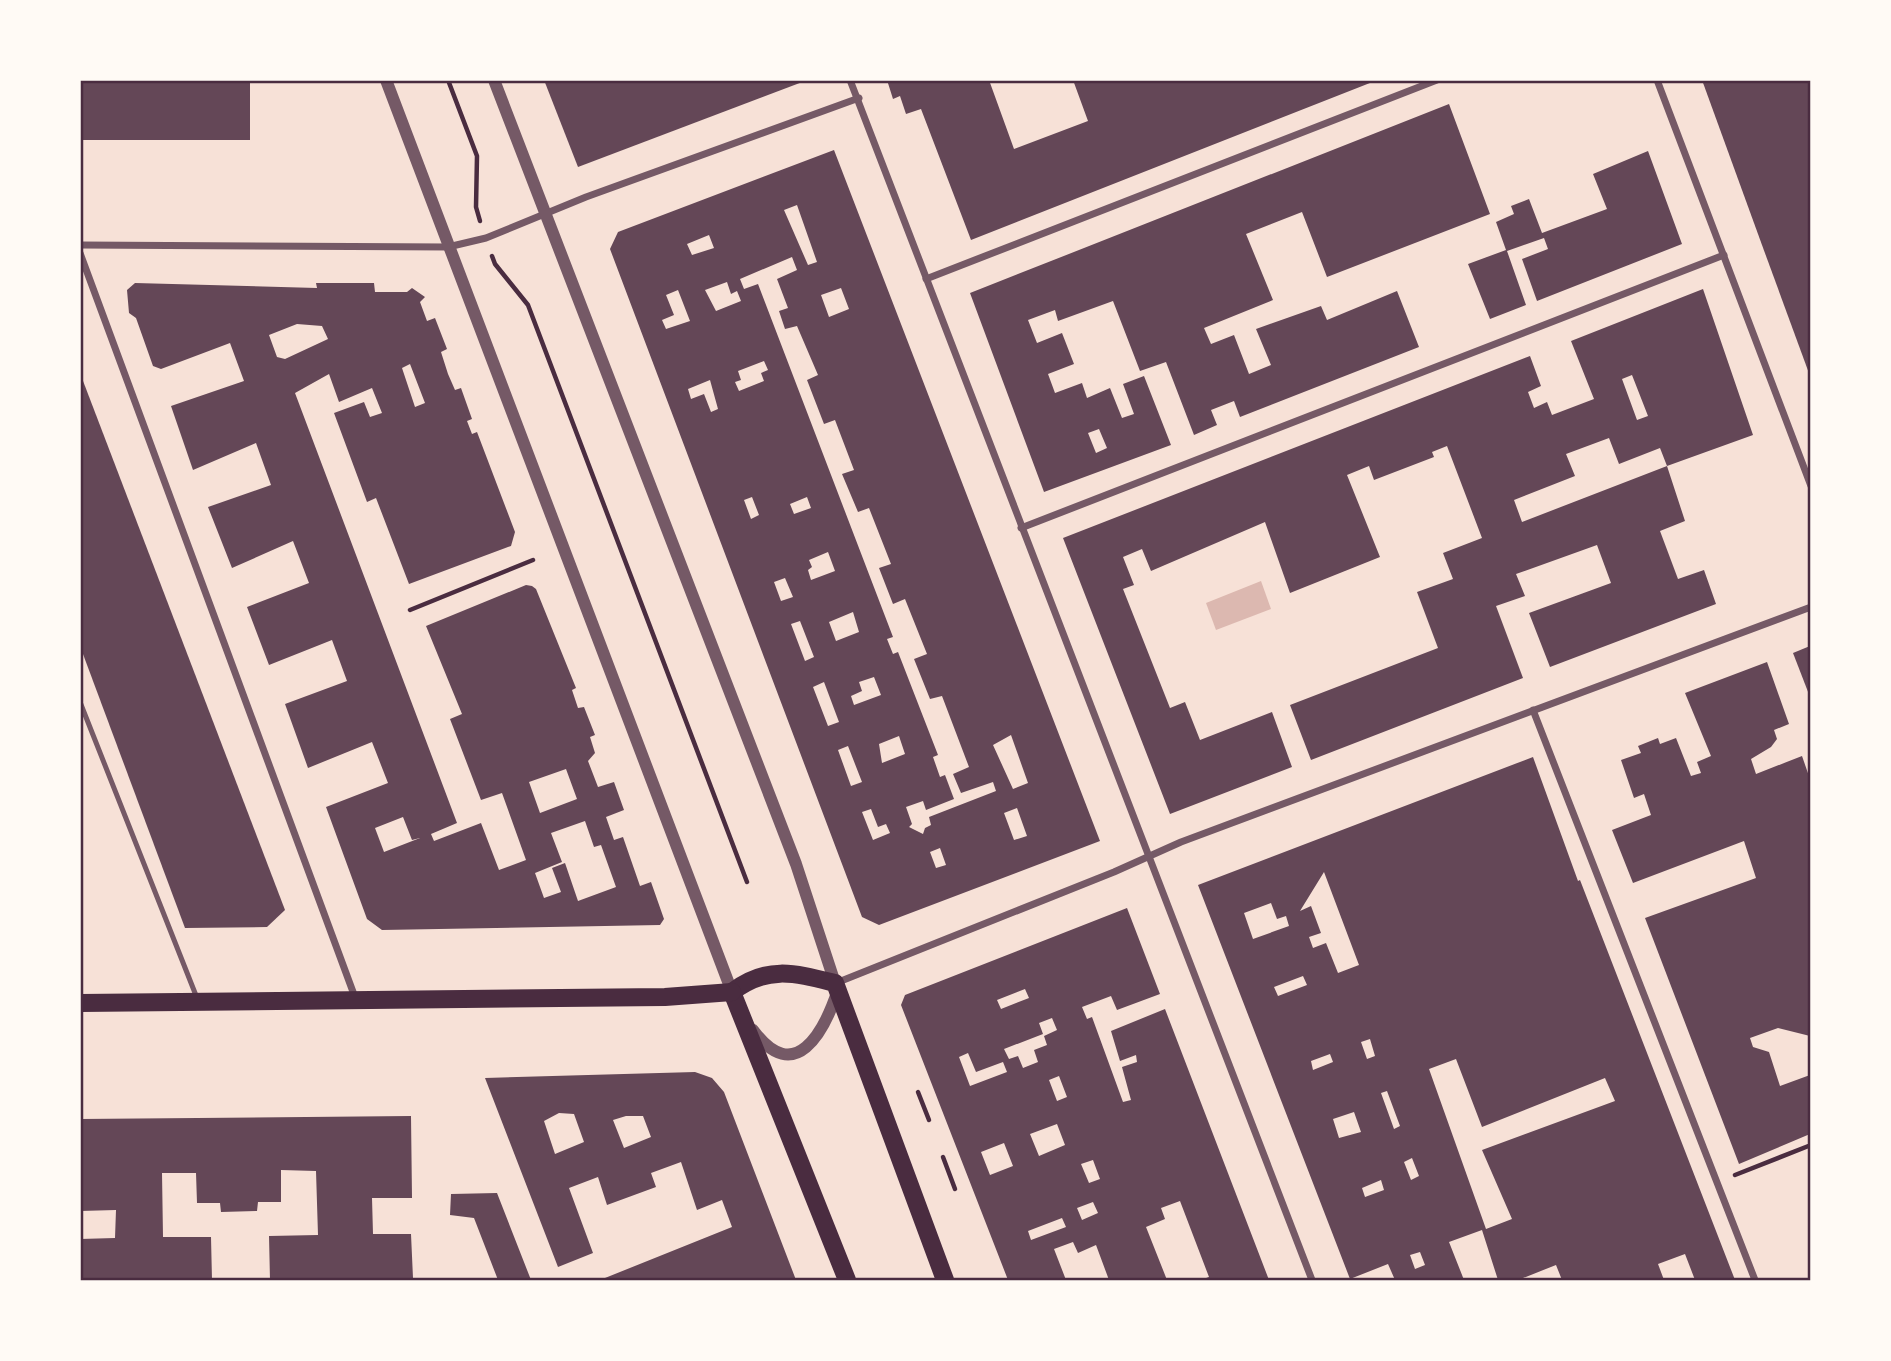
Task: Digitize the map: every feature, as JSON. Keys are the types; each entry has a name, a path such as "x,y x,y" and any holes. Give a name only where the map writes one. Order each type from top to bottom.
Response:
{"main road":[{"path":"80,1003 678,997 732,992 748,980 779,973 837,987 945,1280"},
{"path":"732,992 847,1280"}],"street":[{"path":"386,80 732,992"},
{"path":"494,80 796,864 837,987 826,1024 814,1042 799,1052 783,1053 770,1049 742,1016"},
{"path":"850,80 1312,1280"},
{"path":"926,279 1437,80"},
{"path":"1657,80 1811,486"},
{"path":"80,245 448,247 486,238 586,197 859,98"},
{"path":"80,253 356,1000"},
{"path":"1021,528 1724,255"},
{"path":"837,987 1151,857 1181,842 1811,607"},
{"path":"1533,710 1755,1280"}],"lane":[{"path":"80,702 199,1002"}],"path":[{"path":"448,80 477,156 476,207 495,264 528,305 747,882"},
{"path":"410,610 533,560"},
{"path":"918,1092 929,1120"},
{"path":"1734,1175 1811,1145"},
{"path":"943,1157 955,1189"}],"shaded area":[{"path":"1261,581 1271,609 1216,630 1206,603"}],"building":[{"path":"80,80 250,80 250,140 80,140"},
{"path":"544,80 805,80 805,81 578,167"},
{"path":"887,80 989,80 1014,149 1088,121 1073,80 1375,81 971,240 921,109 906,114 900,96 893,99"},
{"path":"1702,80 1810,80 1810,376 1762,245"},
{"path":"1449,104 1490,214 1327,277 1302,212 1246,234 1273,300 1204,328 1211,344 1234,335 1249,374 1271,365 1256,329 1321,306 1327,320 1397,291 1419,347 1240,417 1234,401 1211,410 1217,425 1194,435 1166,362 1140,371 1113,301 1058,321 1055,310 1028,320 1037,343 1062,333 1074,364 1048,374 1055,393 1082,383 1087,398 1110,388 1122,418 1134,414 1123,384 1144,376 1171,445 1044,492 970,293","holes":["1099,429 1107,448 1096,453 1088,433"]},
{"path":"834,150 1100,841 879,925 862,917 610,249 618,232","holes":["797,205 817,262 808,265 784,210","709,235 714,248 692,255 687,244","792,257 797,270 777,279 788,308 779,311 785,329 797,326 818,375 807,380 824,424 835,420 854,470 842,474 858,512 869,508 891,564 879,568 893,604 905,599 927,654 914,659 930,699 942,696 969,767 953,774 961,793 993,782 996,791 929,817 931,825 925,828 923,834 909,827 912,824 906,807 923,801 926,810 954,799 945,775 940,777 933,757 938,755 898,652 893,654 887,639 893,637 758,284 744,289 740,279","727,282 731,294 737,291 741,301 716,311 705,290","841,288 849,309 829,317 821,295","678,290 690,321 666,329 662,320 674,315 666,295","764,361 768,370 761,373 764,381 739,391 735,382 741,380 738,371","710,380 718,409 711,412 704,394 691,399 688,389","752,497 759,515 751,519 744,500","807,497 811,508 794,514 790,504","828,552 835,571 811,580 808,570 812,567 809,560","785,578 793,597 781,601 774,582","853,612 859,632 836,641 829,622","800,621 814,657 805,661 791,624","874,677 881,695 854,705 851,696 862,691 859,682","824,682 839,722 828,726 813,687","1011,735 1028,783 1013,789 993,745","899,736 905,754 882,763 879,744","848,746 862,782 851,786 838,750","1017,808 1027,836 1014,840 1004,813","871,809 878,827 886,824 890,833 873,840 862,812","940,848 946,865 936,868 930,852"]},
{"path":"1648,151 1682,244 1537,301 1522,259 1548,249 1544,238 1507,251 1526,305 1490,319 1468,264 1506,250 1496,222 1514,214 1511,206 1529,199 1542,233 1607,209 1593,174"},
{"path":"135,283 317,288 316,283 374,283 375,292 407,292 412,288 425,297 420,302 427,321 435,318 447,349 441,352 448,374 455,390 461,388 472,419 467,421 472,434 477,432 515,532 511,546 409,584 376,498 367,502 334,413 364,402 370,417 382,413 372,388 339,402 329,374 295,393 457,823 431,834 434,841 481,823 499,870 526,860 502,793 481,800 450,719 462,714 426,626 526,585 532,586 536,589 576,688 572,690 578,708 584,707 595,735 590,737 595,753 588,761 598,787 614,782 624,810 606,817 614,840 623,837 640,886 651,882 664,919 660,925 382,930 367,919 326,807 388,783 372,742 308,768 285,704 347,681 332,640 269,665 247,607 309,583 293,541 232,568 208,507 271,485 256,443 193,470 171,406 244,381 230,343 161,369 153,366 136,318 129,313 127,290","holes":["297,324 322,326 328,339 285,359 277,357 269,335","410,364 425,403 415,407 402,368","566,769 577,799 540,813 529,782","403,817 412,840 420,838 384,852 375,828","585,821 594,847 601,845 616,887 578,901 565,863 552,868 561,892 544,898 535,873 562,862 551,833"]},
{"path":"1703,289 1753,435 1667,466 1685,521 1660,531 1678,579 1704,570 1716,604 1550,667 1529,613 1611,583 1597,545 1516,574 1525,596 1496,606 1523,678 1311,760 1290,705 1438,648 1417,592 1453,579 1443,553 1482,538 1447,446 1432,452 1434,457 1374,480 1369,466 1347,475 1380,557 1290,593 1265,522 1151,571 1142,549 1123,557 1134,585 1123,589 1170,708 1185,702 1200,740 1272,712 1292,767 1170,814 1063,538 1530,356 1541,386 1528,392 1534,408 1547,402 1552,415 1594,399 1571,341","holes":["1632,375 1648,416 1637,420 1622,379","1609,438 1619,464 1660,448 1667,466 1522,522 1514,500 1575,476 1566,454"]},
{"path":"80,373 285,910 267,927 185,928 80,646"},
{"path":"1810,646 1810,697 1793,653"},
{"path":"1767,662 1789,724 1774,730 1777,739 1771,747 1751,759 1756,774 1802,756 1810,779 1810,1036 1778,1028 1750,1038 1753,1047 1769,1052 1780,1086 1810,1075 1810,1134 1739,1164 1645,918 1756,878 1744,841 1633,883 1612,830 1651,815 1644,794 1634,798 1621,760 1641,753 1638,746 1658,738 1660,744 1676,738 1691,776 1701,773 1697,762 1711,756 1685,693"},
{"path":"1533,757 1578,881 1580,880 1735,1280 1695,1280 1685,1254 1658,1264 1664,1280 1562,1280 1556,1265 1518,1280 1498,1280 1482,1230 1449,1242 1464,1280 1395,1280 1388,1264 1350,1279 1198,885","holes":["1324,872 1359,965 1338,973 1326,943 1313,948 1309,937 1321,933 1311,906 1300,911","1271,903 1277,919 1286,916 1289,926 1253,939 1244,913","1303,976 1307,985 1278,996 1274,987","1370,1039 1375,1056 1367,1059 1361,1042","1330,1054 1333,1062 1313,1070 1311,1061","1456,1059 1482,1127 1605,1078 1615,1101 1482,1150 1512,1219 1486,1229 1429,1069","1387,1091 1400,1126 1394,1129 1381,1093","1354,1112 1361,1132 1339,1138 1333,1119","1412,1158 1419,1176 1411,1180 1404,1162","1381,1180 1384,1190 1365,1197 1362,1188","1420,1252 1425,1265 1415,1269 1410,1255"]},
{"path":"1127,908 1160,994 1117,1010 1111,996 1082,1007 1087,1019 1092,1017 1123,1102 1131,1100 1122,1067 1137,1062 1136,1055 1120,1061 1111,1031 1165,1009 1269,1280 1200,1280 1209,1277 1180,1201 1161,1208 1165,1219 1146,1227 1167,1280 1109,1280 1096,1245 1078,1253 1073,1242 1054,1249 1066,1280 1008,1280 901,1005 905,995","holes":["1025,989 1029,998 1001,1009 997,1000","1052,1018 1057,1030 1044,1036 1047,1045 1034,1050 1038,1062 1023,1068 1018,1056 1009,1059 1004,1049 1043,1034 1039,1023","968,1053 976,1072 1003,1062 1007,1072 970,1086 959,1057","1059,1076 1067,1097 1057,1101 1049,1080","1057,1124 1065,1145 1039,1156 1030,1134","1004,1143 1013,1166 990,1175 981,1152","1093,1160 1100,1179 1089,1183 1081,1164","1093,1202 1098,1213 1082,1220 1077,1208","1062,1218 1066,1227 1031,1240 1028,1231"]},
{"path":"695,1072 712,1078 724,1092 796,1280 600,1280 732,1227 722,1200 697,1210 681,1162 651,1173 656,1187 607,1205 598,1177 569,1188 593,1253 558,1267 485,1078","holes":["559,1113 574,1114 584,1142 555,1154 544,1121","626,1116 643,1116 651,1137 624,1148 613,1120"]},
{"path":"411,1116 412,1198 372,1198 373,1234 411,1234 413,1278 270,1280 269,1236 318,1235 316,1171 281,1170 281,1202 258,1202 257,1211 221,1212 220,1203 197,1203 196,1173 162,1173 163,1237 211,1237 212,1280 80,1280 80,1239 115,1238 116,1210 80,1211 80,1119"},
{"path":"497,1193 531,1280 498,1280 474,1218 450,1215 451,1194"}]}
